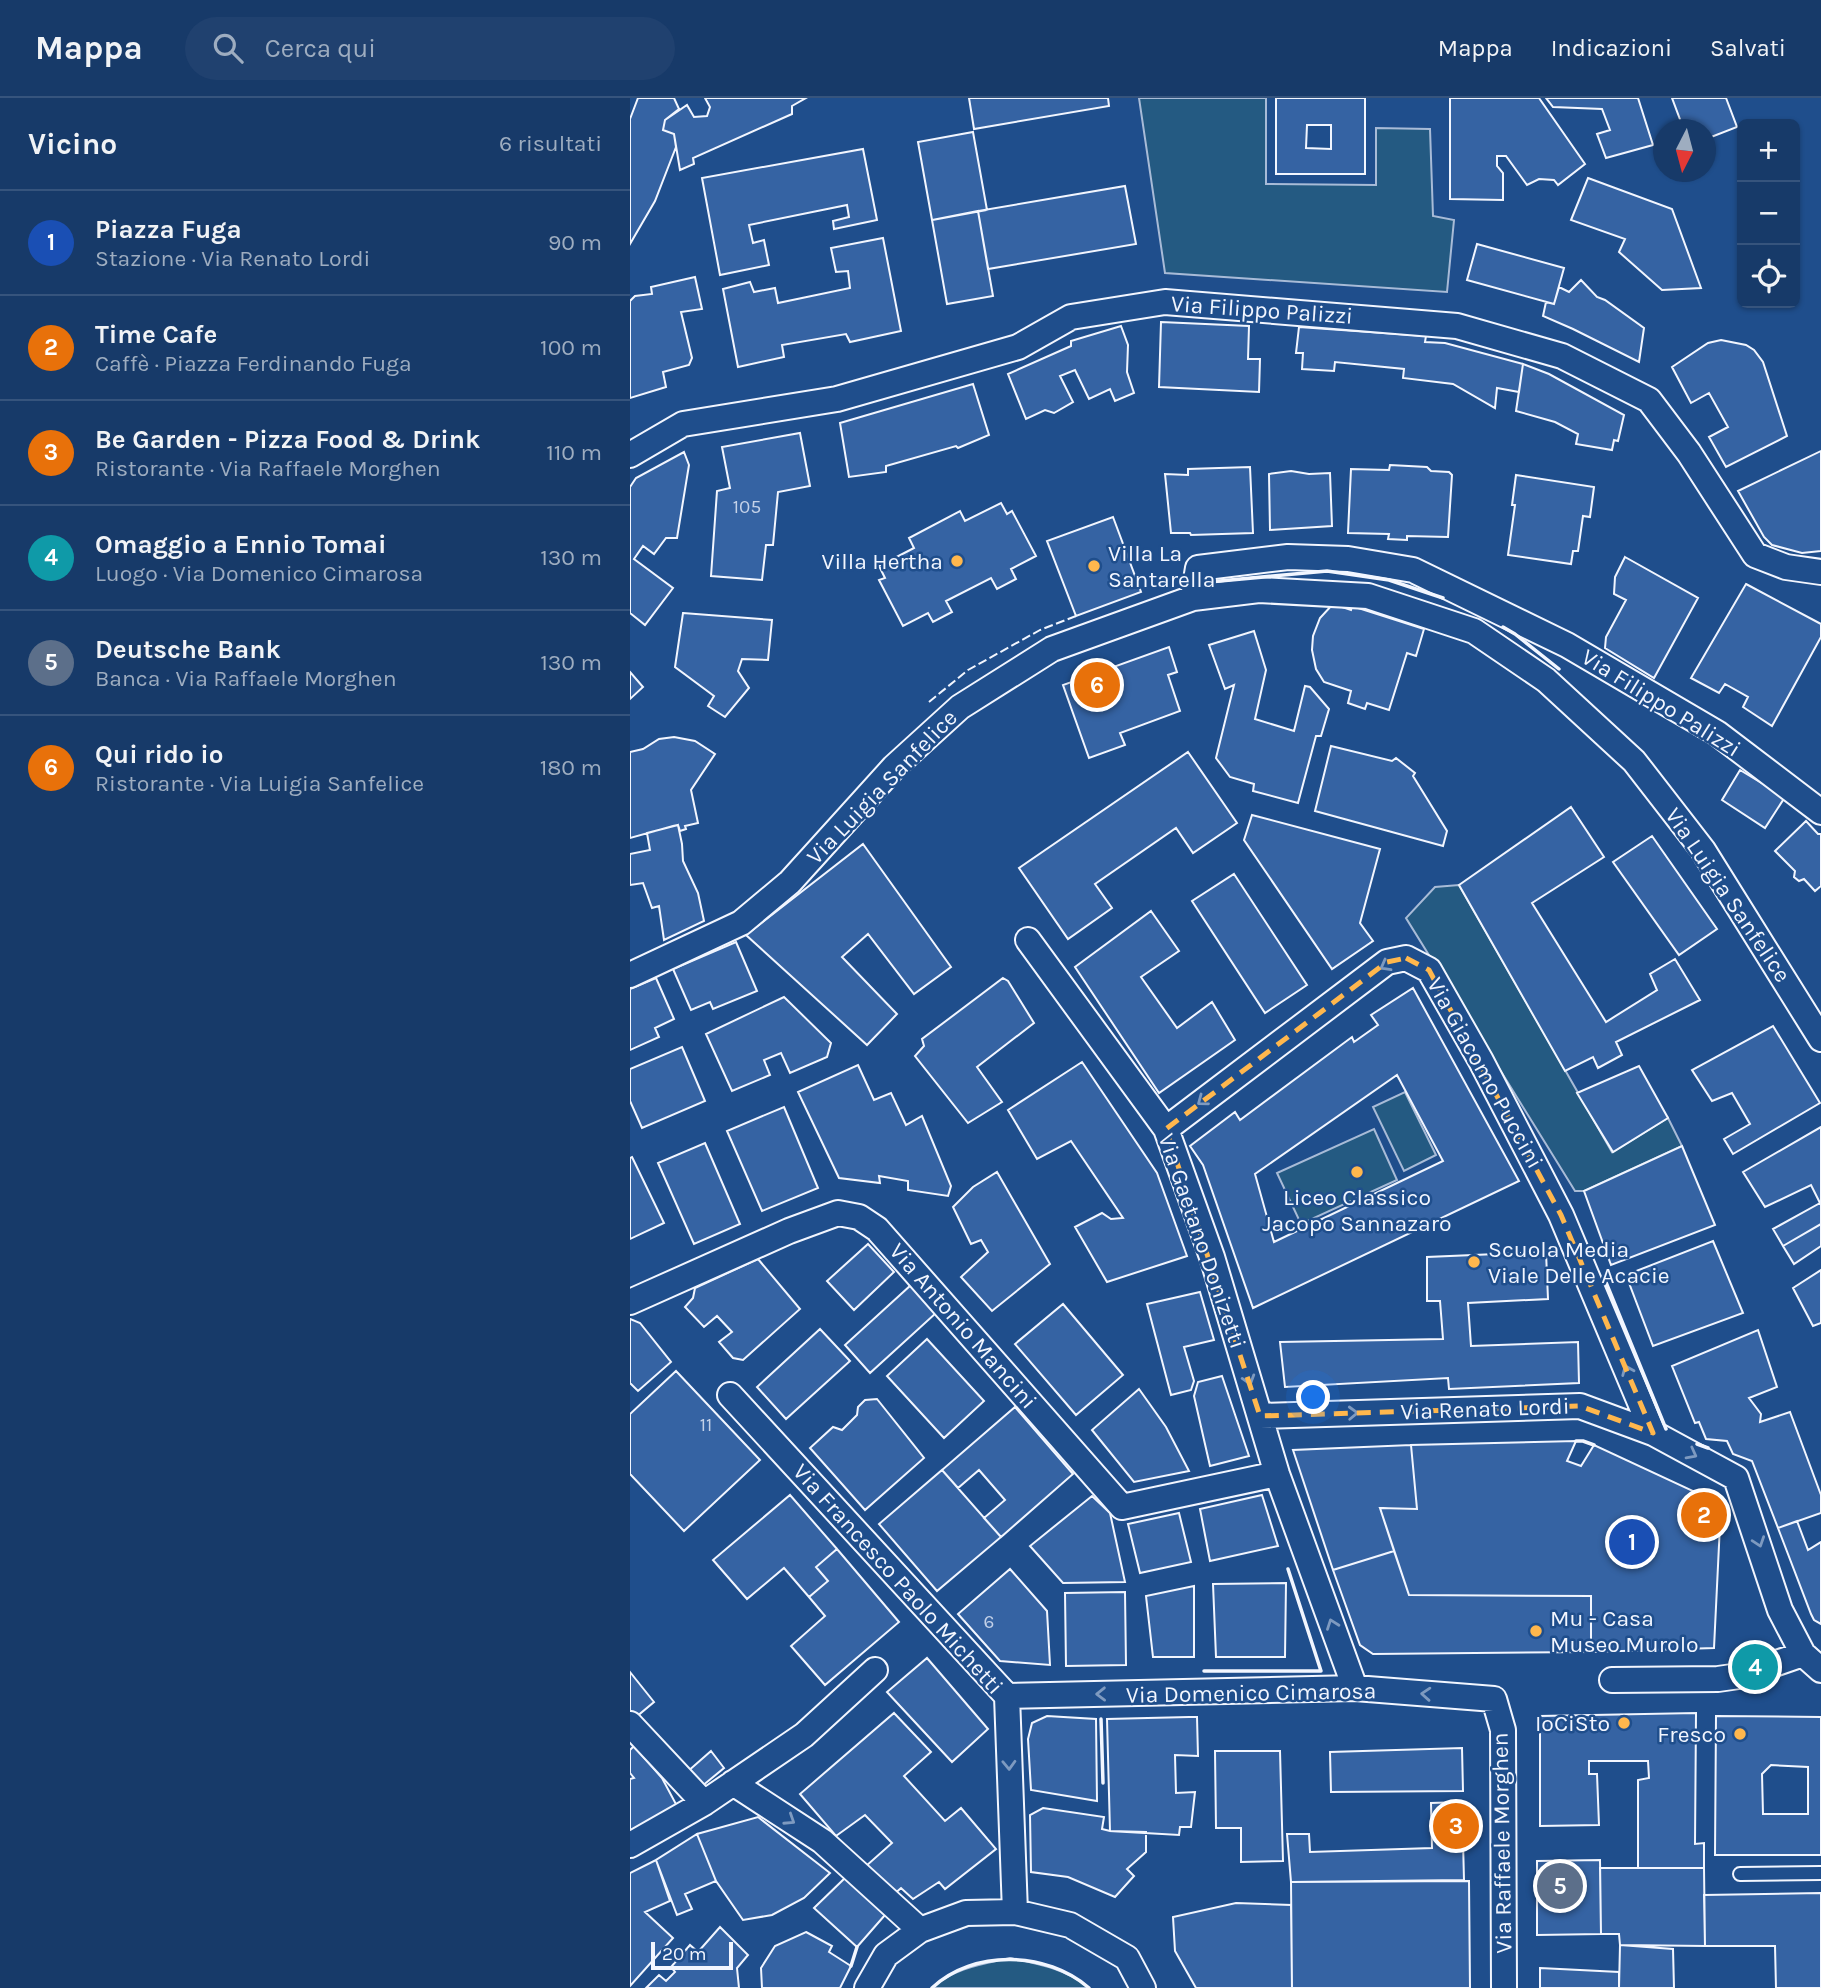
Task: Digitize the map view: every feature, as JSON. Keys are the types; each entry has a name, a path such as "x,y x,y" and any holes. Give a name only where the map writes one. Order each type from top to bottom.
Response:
{"street":[{"name":"Via Filippo Palizzi","path":"630,455 684,424 837,399 1018,347 1071,317 1165,302 1457,326 1562,356 1649,400 1689,453 1755,555 1786,567 1821,572"},
{"name":"Via Filippo Palizzi","path":"1193,598 1198,568 1288,557 1348,559 1413,570 1567,645 1717,733 1821,812"},
{"name":"Via Luigia Sanfelice","path":"630,975 741,923 790,881 894,768 960,707 1052,649 1193,598 1259,590 1368,596 1474,631 1546,680 1634,761 1703,850 1821,1039"},
{"name":"Via Gaetano Donizetti","path":"1028,940 1166,1129 1212,1257 1260,1416"},
{"name":"Via Giacomo Puccini","path":"1166,1129 1387,962 1406,958 1429,970 1481,1061 1561,1215 1653,1433"},
{"name":"Via Antonio Mancini","path":"630,1301 789,1231 838,1213 859,1217 877,1228 1122,1507 1277,1474"},
{"name":"Via Francesco Paolo Michetti","path":"730,1395 1007,1696 1015,1912"},
{"name":"Via Renato Lordi","path":"1260,1416 1580,1406 1653,1433 1736,1478 1780,1609 1812,1662"},
{"path":"1260,1416 1277,1474 1355,1688"},
{"path":"1613,1676 1642,1679 1718,1679 1812,1662"},
{"path":"630,1845 704,1803 804,1735 875,1670"},
{"name":"Via Domenico Cimarosa","path":"1007,1696 1355,1688 1494,1699"},
{"name":"Via Raffaele Morghen","path":"1494,1699 1503,1730 1504,1988"},
{"path":"630,1724 704,1803"},
{"path":"733,1783 822,1841 920,1930"},
{"path":"867,1988 886,1955 920,1930 966,1913 1015,1912 1070,1925 1127,1958 1143,1988"}],"lane":[{"path":"1740,1874 1821,1873"}],"highlighted area":[{"path":"1406,958 1429,970 1561,1215 1653,1433 1580,1406 1260,1416 1166,1129 1387,962"}],"shaded area":[{"path":"1139,98 1266,98 1266,184 1376,185 1376,128 1430,129 1433,216 1454,220 1447,292 1165,273"},
{"path":"1459,885 1612,1152 1668,1118 1682,1146 1584,1191 1575,1191 1406,918 1435,887"},
{"path":"1405,1092 1436,1155 1404,1171 1373,1107"},
{"path":"1374,1129 1397,1180 1301,1224 1277,1173"},
{"path":"1010,1958 1062,1972 1089,1988 932,1988 959,1971"}],"building":[{"path":"638,98 674,98 679,109 665,120 663,130 674,134 676,147 655,201 630,244 630,119"},
{"path":"705,98 806,98 792,106 792,114 693,158 694,164 680,170 674,134 663,130 665,120 687,105 694,117 707,116 710,107"},
{"path":"969,98 1108,98 1109,106 974,129"},
{"path":"1276,98 1365,98 1365,174 1276,174","holes":["1307,125 1331,125 1331,149 1306,148"]},
{"path":"1450,98 1539,98 1585,164 1558,185 1554,180 1539,179 1527,185 1506,156 1497,156 1497,166 1503,173 1503,200 1450,199"},
{"path":"1546,98 1638,98 1653,145 1606,158 1597,134 1610,130 1602,109 1553,107"},
{"path":"1672,98 1726,98 1737,127 1716,135 1716,119 1680,119"},
{"path":"973,132 987,210 932,220 918,142"},
{"path":"863,149 877,220 834,229 833,221 849,217 847,205 749,225 753,243 764,240 769,265 720,275 702,178"},
{"path":"1588,178 1672,209 1701,288 1662,290 1619,252 1625,239 1571,220"},
{"path":"1125,186 1136,244 988,269 978,211"},
{"path":"978,211 993,296 947,304 932,220"},
{"path":"883,238 901,331 850,342 846,334 782,345 784,357 738,367 723,289 750,282 754,292 775,288 778,303 850,288 848,271 836,272 831,248"},
{"path":"1477,244 1564,268 1554,304 1467,280"},
{"path":"695,277 702,309 681,312 692,358 689,365 663,372 666,387 630,398 630,301 635,296 652,294 651,287"},
{"path":"1581,280 1597,297 1644,328 1639,362 1543,316 1546,302 1554,304 1559,287 1569,292"},
{"path":"1161,322 1249,326 1248,359 1260,359 1259,392 1159,387"},
{"path":"1121,326 1128,345 1127,372 1134,393 1115,401 1110,389 1089,399 1075,370 1060,376 1073,402 1054,413 1045,410 1026,419 1008,374 1071,346 1071,341"},
{"path":"1299,327 1426,336 1425,342 1445,343 1523,364 1519,392 1497,388 1495,408 1453,384 1403,378 1404,369 1335,362 1334,371 1302,369 1303,353 1296,353"},
{"path":"1721,340 1746,345 1754,350 1763,362 1787,436 1726,467 1709,437 1728,427 1709,393 1691,403 1672,367 1708,343"},
{"path":"1523,364 1549,374 1624,415 1618,441 1614,440 1612,450 1576,444 1578,434 1555,422 1516,411"},
{"path":"973,384 989,435 958,448 956,446 886,466 886,472 849,477 840,423"},
{"path":"800,433 810,486 778,492 773,545 766,545 762,580 711,576 717,491 730,488 722,447"},
{"path":"1821,451 1821,551 1802,553 1772,545 1764,537 1738,491"},
{"path":"684,452 689,465 677,538 666,538 654,554 643,546 634,559 673,588 645,625 630,613 630,487 636,478"},
{"path":"1390,465 1427,467 1431,471 1449,472 1452,475 1448,537 1407,536 1407,540 1388,539 1389,534 1348,533 1351,469 1389,470"},
{"path":"1250,467 1253,533 1171,533 1165,474 1188,475 1188,469"},
{"path":"1291,471 1330,473 1332,526 1270,530 1269,474"},
{"path":"1516,475 1594,487 1590,517 1583,516 1578,551 1573,551 1571,564 1508,555"},
{"name":"Villa Hertha","path":"1001,503 1007,514 1012,511 1036,556 1011,569 1016,579 997,589 991,578 946,601 952,612 933,622 928,613 903,626 879,580 885,578 879,566 914,548 909,538 960,511 965,521"},
{"name":"Villa La Santarella","path":"1113,517 1141,592 1076,616 1047,541"},
{"path":"1625,557 1698,598 1654,678 1605,648 1606,637 1626,600 1614,594 1615,577"},
{"path":"1746,584 1821,624 1821,637 1772,726 1743,707 1748,697 1725,684 1719,693 1691,678"},
{"path":"1333,604 1351,610 1352,606 1424,629 1416,656 1407,653 1389,710 1367,703 1365,709 1348,703 1351,691 1324,682 1316,669 1312,650 1313,636 1320,618"},
{"path":"683,613 772,620 768,660 742,659 738,671 749,688 725,717 708,706 714,696 675,667"},
{"path":"1254,631 1266,670 1255,719 1294,731 1305,686 1310,687 1329,709 1321,736 1316,736 1298,803 1253,791 1254,784 1230,777 1216,758 1234,685 1225,689 1209,645"},
{"path":"1169,647 1177,672 1168,675 1180,711 1120,733 1125,745 1089,758 1063,685"},
{"path":"630,672 643,687 630,699"},
{"path":"674,737 695,741 715,754 691,790 698,823 685,826 686,829 680,831 678,825 630,838 630,752 643,749 659,739"},
{"path":"1331,746 1392,761 1396,758 1415,773 1413,776 1447,831 1443,846 1315,811"},
{"path":"1188,752 1237,823 1193,853 1176,828 1095,884 1112,908 1068,939 1019,868"},
{"path":"1740,770 1785,797 1765,828 1722,800"},
{"path":"1571,807 1604,857 1532,903 1606,1022 1657,990 1650,974 1675,959 1700,1000 1616,1042 1622,1055 1598,1068 1593,1057 1565,1071 1459,885"},
{"path":"1252,815 1380,849 1360,923 1373,941 1332,969 1244,840"},
{"path":"1806,821 1821,834 1821,886 1815,891 1804,879 1799,881 1794,877 1795,871 1775,851"},
{"path":"678,825 683,861 698,893 704,921 664,940 659,906 652,908 643,883 630,885 630,854 650,850 647,833"},
{"path":"1652,836 1717,929 1679,955 1613,862"},
{"path":"863,844 951,967 914,994 868,934 842,957 897,1014 867,1045 746,935"},
{"path":"1234,874 1307,985 1265,1013 1192,901"},
{"path":"1151,911 1179,951 1141,977 1177,1028 1212,1002 1235,1040 1159,1093 1075,967"},
{"path":"736,942 757,991 713,1009 710,1002 691,1010 673,969"},
{"path":"656,978 674,1019 655,1028 659,1037 630,1050 630,989"},
{"path":"1003,978 1008,981 1034,1023 977,1067 1002,1102 968,1123 915,1056 924,1046 922,1039"},
{"name":"Liceo Classico Jacopo Sannazaro","path":"1413,988 1519,1181 1253,1308 1203,1165 1190,1146 1235,1112 1240,1120 1352,1037 1354,1042 1378,1025 1371,1015","holes":["1397,1075 1443,1161 1274,1242 1255,1174"]},
{"path":"784,997 831,1043 827,1057 790,1073 781,1053 764,1060 770,1075 732,1091 706,1034"},
{"path":"1773,1026 1820,1103 1733,1154 1724,1139 1750,1124 1732,1093 1712,1101 1692,1070"},
{"path":"682,1047 705,1101 642,1128 630,1101 630,1069"},
{"path":"1082,1062 1157,1173 1187,1256 1107,1282 1075,1227 1102,1213 1111,1219 1123,1218 1071,1141 1037,1159 1008,1110"},
{"path":"858,1065 874,1100 891,1093 906,1125 922,1116 951,1186 948,1196 908,1190 908,1181 879,1176 880,1183 839,1178 798,1092"},
{"path":"1639,1066 1668,1118 1613,1152 1577,1093"},
{"path":"784,1107 818,1188 762,1211 727,1131"},
{"path":"1821,1127 1821,1224 1783,1246 1773,1229 1820,1203 1811,1185 1765,1207 1743,1172"},
{"path":"705,1143 740,1224 694,1244 658,1163"},
{"path":"1682,1146 1715,1225 1611,1265 1584,1191"},
{"path":"632,1157 664,1223 630,1239 630,1158"},
{"path":"997,1172 1050,1264 992,1311 961,1277 988,1252 981,1240 971,1244 953,1207 973,1187"},
{"path":"1821,1224 1821,1246 1794,1264 1783,1246"},
{"path":"1713,1241 1743,1313 1653,1346 1626,1275"},
{"path":"868,1244 894,1272 854,1310 827,1281"},
{"path":"1546,1252 1548,1299 1468,1303 1471,1346 1578,1342 1579,1383 1449,1389 1448,1378 1285,1387 1280,1342 1443,1339 1440,1301 1427,1301 1427,1257"},
{"path":"758,1259 800,1309 743,1360 733,1358 719,1342 732,1332 717,1316 704,1327 685,1307 693,1298 695,1288"},
{"path":"1821,1270 1821,1323 1813,1326 1793,1288"},
{"path":"911,1285 936,1313 870,1373 845,1345"},
{"path":"1200,1292 1214,1340 1184,1347 1194,1381 1191,1390 1171,1395 1147,1304"},
{"path":"1063,1304 1123,1375 1076,1415 1015,1344"},
{"path":"630,1319 640,1323 671,1362 638,1391 630,1383"},
{"path":"820,1329 850,1361 786,1419 757,1387"},
{"path":"1758,1330 1777,1387 1749,1398 1761,1414 1760,1422 1790,1412 1821,1495 1821,1513 1778,1528 1752,1461 1733,1454 1727,1441 1706,1439 1699,1422 1695,1423 1672,1366"},
{"path":"927,1339 984,1401 944,1438 887,1376"},
{"path":"676,1371 760,1460 684,1531 630,1474 630,1414"},
{"path":"1222,1376 1249,1456 1210,1466 1194,1396 1198,1382"},
{"path":"1139,1389 1166,1427 1189,1471 1134,1482 1092,1430"},
{"path":"877,1399 924,1458 865,1510 810,1448 833,1427 842,1430 857,1415 858,1407 865,1400"},
{"path":"1015,1407 1073,1474 1001,1537 984,1518 1005,1500 979,1470 958,1488 942,1470"},
{"path":"1576,1441 1567,1461 1581,1466 1594,1445 1721,1504 1714,1648 1591,1652 1591,1596 1409,1595 1380,1508 1417,1509 1411,1445"},
{"path":"1411,1445 1417,1509 1380,1508 1394,1551 1333,1570 1293,1450"},
{"path":"942,1470 1001,1537 937,1591 879,1524"},
{"path":"790,1495 837,1549 816,1567 828,1581 809,1597 784,1568 747,1599 713,1560"},
{"path":"1262,1495 1278,1546 1210,1561 1200,1509"},
{"path":"1092,1496 1110,1513 1125,1582 1063,1583 1030,1546"},
{"path":"1179,1513 1191,1562 1140,1573 1128,1524"},
{"path":"1797,1521 1808,1550 1821,1542 1821,1624 1814,1620 1811,1614 1778,1528"},
{"path":"837,1549 899,1622 825,1685 791,1646 825,1616 809,1597 828,1581 816,1567"},
{"path":"1394,1551 1409,1595 1591,1596 1591,1652 1373,1654 1360,1645 1333,1570"},
{"path":"1010,1569 1047,1611 1050,1665 1000,1661 958,1614"},
{"path":"1286,1583 1285,1657 1216,1657 1213,1584"},
{"path":"1194,1586 1194,1657 1153,1657 1146,1596"},
{"path":"1125,1592 1126,1665 1066,1666 1065,1593"},
{"path":"927,1658 988,1729 952,1762 887,1692"},
{"path":"630,1672 654,1702 636,1717 630,1710"},
{"path":"894,1713 931,1752 904,1776 945,1821 961,1808 996,1849 945,1889 939,1882 913,1899 901,1888 892,1896 866,1866 892,1843 865,1815 836,1836 800,1794"},
{"path":"1696,1713 1695,1844 1704,1843 1704,1868 1638,1868 1638,1780 1649,1778 1648,1761 1589,1761 1589,1774 1597,1774 1599,1825 1540,1826 1540,1716"},
{"path":"1047,1716 1096,1719 1097,1801 1031,1790 1028,1739 1032,1723"},
{"path":"1716,1716 1821,1717 1821,1855 1715,1855","holes":["1771,1765 1808,1767 1808,1814 1763,1814 1762,1774"]},
{"path":"1197,1717 1198,1756 1175,1755 1176,1793 1195,1792 1191,1827 1180,1827 1179,1835 1110,1831 1107,1719"},
{"path":"634,1746 662,1778 677,1806 630,1831 630,1779 634,1778 630,1773 630,1750"},
{"path":"1462,1748 1463,1791 1331,1792 1330,1752"},
{"path":"711,1751 724,1768 701,1787 687,1772"},
{"path":"1215,1751 1280,1751 1283,1861 1241,1862 1241,1828 1216,1828"},
{"path":"1462,1802 1464,1880 1291,1882 1287,1834 1309,1834 1310,1852 1432,1848 1431,1803"},
{"path":"1043,1808 1104,1817 1102,1829 1110,1831 1146,1832 1146,1852 1127,1869 1134,1876 1115,1897 1068,1877 1031,1872 1030,1815"},
{"path":"758,1817 830,1873 804,1898 772,1915 743,1920 716,1881 697,1834"},
{"path":"697,1834 716,1881 685,1894 692,1909 677,1915 656,1860"},
{"path":"656,1860 670,1901 645,1912 673,1938 630,1986 630,1873"},
{"path":"1600,1860 1601,1934 1537,1935 1537,1861"},
{"path":"1600,1868 1704,1868 1705,1946 1620,1945 1619,1934 1601,1934"},
{"path":"845,1878 885,1915 857,1947 814,1908"},
{"path":"1469,1881 1470,1988 1292,1988 1291,1882"},
{"path":"1821,1893 1821,1988 1776,1988 1775,1946 1705,1946 1704,1895"},
{"path":"1236,1903 1291,1905 1292,1988 1196,1988 1175,1951 1173,1917"},
{"path":"720,1927 748,1955 737,1968 739,1988 646,1988 659,1975 666,1981 675,1972 671,1967 690,1945 698,1952"},
{"path":"806,1932 832,1946 829,1952 851,1966 840,1988 762,1988 761,1968 775,1946"},
{"path":"1620,1945 1673,1949 1674,1988 1619,1988"},
{"path":"1540,1968 1619,1972 1619,1988 1540,1988"}],"fence":[{"path":"929,702 968,670 1040,630 1076,616"}],"wall":[{"path":"1209,582 1327,571 1389,580 1443,598"},
{"path":"1503,627 1559,669"},
{"path":"1605,1280 1666,1429"},
{"path":"1576,1441 1594,1445"},
{"path":"1697,1444 1708,1448"},
{"path":"1204,1671 1321,1671 1288,1569"},
{"path":"1101,1719 1103,1783"},
{"path":"851,1966 857,1947"},
{"path":"932,1988 949,1975 968,1966 1010,1960 1032,1961 1053,1967 1089,1988"}],"place":[{"name":"Villa Hertha","path":"957,561"},
{"name":"Villa La Santarella","path":"1094,566"},
{"name":"Qui rido io","path":"1097,685"},
{"name":"Liceo Classico Jacopo Sannazaro","path":"1357,1172"},
{"name":"Scuola Media Viale Delle Acacie","path":"1474,1262"},
{"name":"Time Cafe","path":"1704,1515"},
{"name":"Piazza Fuga","path":"1632,1542"},
{"name":"Mu - Casa Museo Murolo","path":"1536,1631"},
{"name":"Omaggio a Ennio Tomai","path":"1755,1667"},
{"name":"IoCiSto","path":"1624,1723"},
{"name":"Fresco","path":"1740,1734"},
{"name":"Be Garden - Pizza Food & Drink","path":"1456,1826"},
{"name":"Deutsche Bank","path":"1560,1886"}]}
